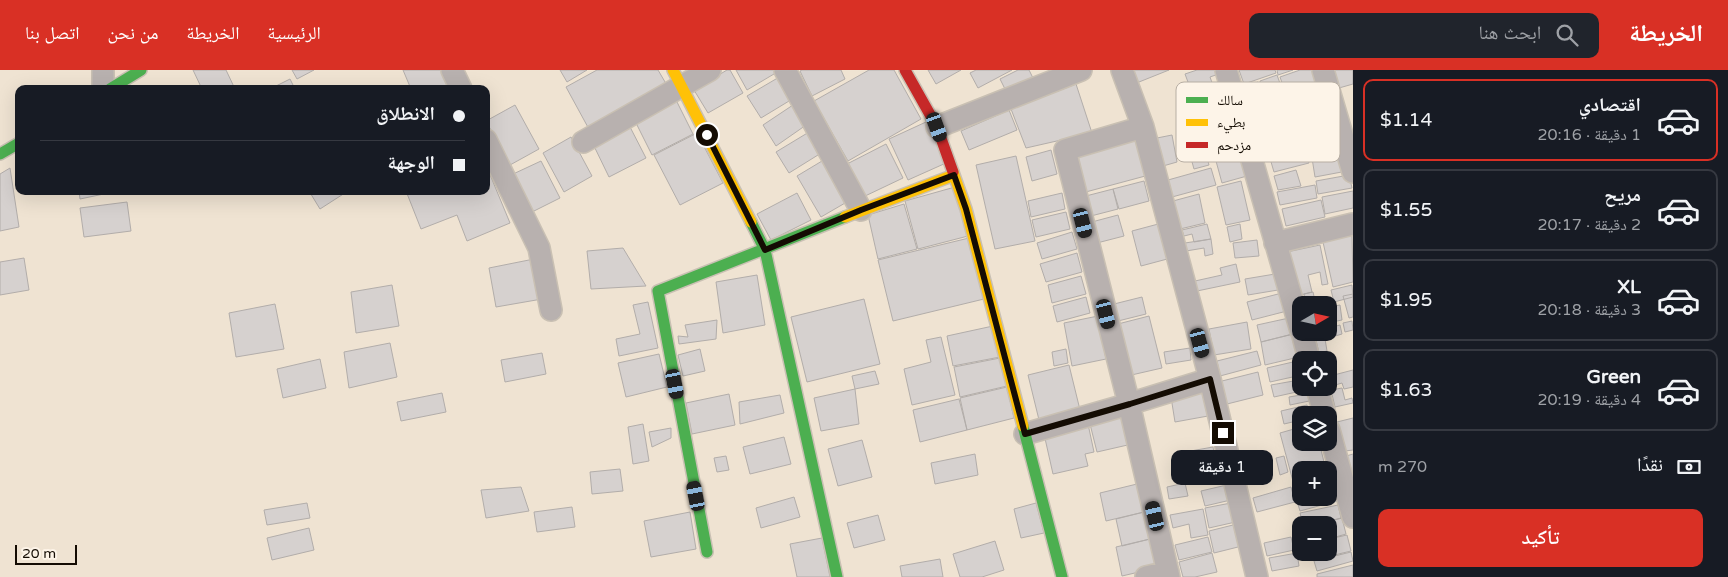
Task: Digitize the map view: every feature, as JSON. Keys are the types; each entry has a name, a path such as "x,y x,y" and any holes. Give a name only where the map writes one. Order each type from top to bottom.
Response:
{"street":[{"path":"103,70 103,85"},
{"path":"117,85 141,70"},
{"path":"452,70 459,85"},
{"path":"582,142 677,78 710,70"},
{"path":"785,70 861,210"},
{"path":"905,70 937,127 966,209 1062,577"},
{"path":"937,127 1044,76 1081,70"},
{"path":"1122,70 1143,127 1210,379 1257,577"},
{"path":"1323,70 1327,82"},
{"path":"677,78 765,250 837,577"},
{"path":"1143,127 1065,150 1130,404 1169,575 1146,577"},
{"path":"1340,128 1353,172"},
{"path":"0,154 15,145"},
{"path":"490,148 539,248 551,310"},
{"path":"1252,162 1292,301"},
{"path":"707,552 658,291 954,175"},
{"path":"1275,243 1353,224"},
{"path":"1025,434 1210,379"},
{"path":"1335,451 1353,517"}],"building":[{"path":"193,70 226,70 233,85 200,85"},
{"path":"292,70 314,70 297,79"},
{"path":"403,70 443,70 449,85 409,85"},
{"path":"560,70 587,70 567,82"},
{"path":"597,70 658,70 668,87 590,131 566,87"},
{"path":"730,70 743,93 708,113 694,90"},
{"path":"736,70 778,70 779,71 747,90"},
{"path":"841,70 845,79 812,96 800,71"},
{"path":"869,70 894,70 921,119 848,161 814,101"},
{"path":"928,70 961,70 936,84"},
{"path":"976,70 1012,70 978,88 970,73"},
{"path":"1018,70 1029,70 1033,78 1005,89 1000,79"},
{"path":"1129,70 1169,70 1134,84"},
{"path":"1197,70 1223,70 1224,72 1210,77 1212,82 1188,82 1185,74"},
{"path":"1239,70 1275,70 1276,73 1250,82 1243,82"},
{"path":"1277,70 1293,70 1278,75"},
{"path":"1300,70 1315,70 1320,82 1282,82 1280,77"},
{"path":"1334,70 1353,70 1353,84 1340,88 1340,82 1337,82"},
{"path":"1277,75 1280,82 1260,82"},
{"path":"781,76 794,98 761,118 747,96"},
{"path":"290,79 293,85 278,85"},
{"path":"1076,84 1092,133 1026,148 1011,109"},
{"path":"676,100 693,134 652,155 635,121"},
{"path":"796,103 809,123 776,146 763,125"},
{"path":"515,105 539,149 510,165 490,128 490,119"},
{"path":"1009,110 1017,130 969,150 961,131"},
{"path":"926,122 946,163 908,180 889,139"},
{"path":"629,125 646,158 609,177 593,144"},
{"path":"814,129 826,150 789,173 776,152"},
{"path":"697,133 723,183 680,205 654,155"},
{"path":"1172,135 1177,162 1163,166 1157,138"},
{"path":"571,137 592,176 564,192 543,153"},
{"path":"1139,138 1149,175 1082,193 1072,156"},
{"path":"886,144 903,178 863,197 847,164"},
{"path":"1051,150 1057,174 1032,181 1026,157"},
{"path":"1343,152 1347,171 1315,177 1313,162 1340,162 1340,153"},
{"path":"1016,156 1035,241 995,249 976,165"},
{"path":"827,158 852,199 821,217 797,176"},
{"path":"541,161 560,198 530,213 511,175"},
{"path":"1192,162 1208,162 1209,165 1194,169"},
{"path":"1216,162 1244,162 1247,176 1222,183"},
{"path":"1271,162 1309,163 1274,172"},
{"path":"10,168 19,227 0,231 0,174"},
{"path":"1211,168 1216,185 1172,197 1168,180"},
{"path":"1296,170 1301,186 1278,190 1274,176"},
{"path":"490,175 510,223 467,241 457,215 421,229 408,195 490,195"},
{"path":"1349,175 1352,188 1318,194 1316,181"},
{"path":"1144,181 1149,201 1119,209 1113,189"},
{"path":"1241,181 1250,220 1226,225 1217,187"},
{"path":"1315,185 1317,198 1280,205 1277,192"},
{"path":"955,187 968,236 918,249 905,201"},
{"path":"1113,189 1118,209 1087,217 1082,197"},
{"path":"1353,191 1353,208 1325,214 1322,197"},
{"path":"797,193 811,220 771,240 757,214"},
{"path":"1062,193 1065,209 1031,217 1028,201"},
{"path":"1199,194 1205,223 1180,229 1173,201"},
{"path":"80,195 99,195 80,199"},
{"path":"311,195 342,195 320,209"},
{"path":"1321,200 1325,217 1286,226 1282,209"},
{"path":"127,202 131,231 84,237 80,208"},
{"path":"904,204 917,249 878,259 868,215"},
{"path":"1066,212 1070,229 1036,237 1032,220"},
{"path":"1118,215 1124,236 1093,244 1088,223"},
{"path":"1162,223 1171,258 1141,266 1132,231"},
{"path":"1207,224 1211,239 1194,242 1192,234 1184,236 1182,230"},
{"path":"1240,224 1242,239 1230,242 1227,227"},
{"path":"1072,232 1077,249 1042,259 1037,243"},
{"path":"1352,235 1353,282 1333,287 1323,242"},
{"path":"969,238 984,299 893,321 878,260"},
{"path":"1211,239 1213,254 1205,256 1204,248 1186,251 1185,243"},
{"path":"1257,240 1259,256 1235,258 1233,243"},
{"path":"1320,245 1328,284 1322,285 1320,272 1308,275 1312,292 1296,296 1287,252"},
{"path":"623,248 646,286 591,289 587,251"},
{"path":"1077,253 1082,272 1046,282 1040,264"},
{"path":"24,258 29,290 0,295 0,262"},
{"path":"534,259 542,299 496,307 489,268"},
{"path":"1236,264 1240,282 1197,291 1195,281 1222,275 1220,268"},
{"path":"1275,274 1278,290 1248,295 1245,279"},
{"path":"757,275 765,325 723,333 716,282"},
{"path":"1081,276 1086,294 1052,303 1048,285"},
{"path":"392,285 399,326 356,333 351,292"},
{"path":"1352,285 1353,297 1338,301 1338,296 1332,296 1331,290"},
{"path":"1313,292 1314,296 1304,296 1304,294"},
{"path":"1282,293 1287,311 1252,320 1247,302"},
{"path":"1353,294 1353,317 1349,318 1343,296"},
{"path":"1086,297 1090,313 1057,322 1053,306"},
{"path":"1142,297 1146,314 1114,322 1110,305"},
{"path":"864,299 880,364 807,382 791,317"},
{"path":"648,302 658,348 619,356 616,339 640,334 633,305"},
{"path":"275,304 284,349 236,357 229,313"},
{"path":"1338,305 1340,305 1342,320 1338,321"},
{"path":"1098,316 1106,359 1072,366 1064,323"},
{"path":"1149,316 1162,368 1127,376 1114,325"},
{"path":"1289,318 1292,334 1261,342 1257,325"},
{"path":"717,320 716,339 679,344 678,336 688,337 685,325"},
{"path":"1352,321 1353,330 1345,332 1343,323"},
{"path":"1247,322 1251,349 1214,355 1209,329"},
{"path":"1340,325 1342,334 1338,335 1338,326"},
{"path":"993,326 1000,357 953,366 947,336"},
{"path":"1292,334 1292,341 1295,341 1297,351 1292,351 1292,359 1265,365 1261,342"},
{"path":"941,337 955,395 912,405 904,369 931,362 926,340"},
{"path":"1316,341 1325,341 1327,351 1319,351"},
{"path":"390,343 397,377 349,388 344,352"},
{"path":"1190,348 1191,360 1166,364 1164,352"},
{"path":"700,349 705,371 683,376 678,355"},
{"path":"1066,349 1068,363 1054,366 1052,352"},
{"path":"1257,351 1261,365 1220,376 1217,361"},
{"path":"542,353 546,374 505,382 501,360"},
{"path":"659,354 667,387 626,397 618,363"},
{"path":"1000,358 1007,386 960,397 954,367"},
{"path":"320,359 326,388 283,398 277,369"},
{"path":"1292,362 1292,377 1270,382 1267,368"},
{"path":"1069,365 1081,414 1040,424 1028,375"},
{"path":"1353,370 1353,387 1344,389 1342,383 1337,384 1337,374"},
{"path":"875,371 879,384 855,389 852,376"},
{"path":"1258,372 1263,395 1223,405 1218,382"},
{"path":"1292,381 1292,393 1274,397 1271,385"},
{"path":"1007,387 1014,418 967,430 960,398"},
{"path":"1342,388 1345,400 1352,398 1353,403 1335,406 1332,396 1337,396 1337,389"},
{"path":"855,389 859,424 821,431 814,398"},
{"path":"1204,392 1208,416 1175,422 1171,397"},
{"path":"442,393 446,412 401,421 397,402"},
{"path":"729,394 735,425 692,434 686,403"},
{"path":"780,395 784,413 740,424 739,402"},
{"path":"1313,396 1314,400 1290,405 1289,397"},
{"path":"959,399 967,430 920,442 913,410"},
{"path":"1292,408 1292,422 1284,424 1281,411"},
{"path":"1124,411 1132,444 1097,452 1089,420"},
{"path":"1353,418 1353,450 1345,451 1337,422"},
{"path":"643,424 649,461 633,464 628,427"},
{"path":"1088,424 1094,452 1085,454 1088,466 1053,474 1044,434"},
{"path":"671,428 671,438 652,447 649,432"},
{"path":"1292,430 1292,451 1321,451 1324,461 1292,461 1292,478 1280,433"},
{"path":"784,437 791,464 750,474 743,447"},
{"path":"862,440 872,477 838,486 828,449"},
{"path":"1213,447 1216,465 1188,470 1185,452"},
{"path":"975,454 978,475 935,484 931,463"},
{"path":"1353,454 1353,477 1349,478 1343,457"},
{"path":"726,456 729,470 717,472 714,458"},
{"path":"1284,456 1288,472 1280,475 1276,458"},
{"path":"620,469 623,491 592,494 590,472"},
{"path":"1185,483 1188,496 1169,499 1167,487"},
{"path":"1137,484 1144,512 1106,521 1100,493"},
{"path":"1231,484 1235,499 1205,506 1201,491"},
{"path":"521,487 529,511 486,518 481,490"},
{"path":"1291,487 1292,491 1292,503 1257,512 1253,498"},
{"path":"794,497 800,517 761,528 756,508"},
{"path":"1236,502 1240,521 1209,528 1205,508"},
{"path":"307,503 310,518 267,525 264,510"},
{"path":"1036,503 1044,533 1021,538 1014,509"},
{"path":"1337,505 1341,518 1337,519 1337,516 1301,516 1300,513"},
{"path":"1298,506 1318,506 1300,511"},
{"path":"572,507 575,527 537,532 534,512"},
{"path":"1203,509 1208,535 1191,538 1189,524 1173,528 1170,515"},
{"path":"690,512 696,549 651,557 644,521"},
{"path":"1144,512 1150,539 1122,546 1116,519"},
{"path":"878,515 885,540 854,548 847,523"},
{"path":"1342,518 1346,534 1337,537 1337,519"},
{"path":"1241,523 1246,545 1214,553 1209,531"},
{"path":"309,528 314,550 272,560 267,538"},
{"path":"1347,535 1351,551 1337,554 1337,537"},
{"path":"1208,537 1212,552 1179,560 1175,545"},
{"path":"1291,537 1292,550 1267,556 1264,543"},
{"path":"822,538 830,577 797,577 790,544"},
{"path":"1150,539 1156,568 1122,576 1116,547"},
{"path":"995,541 1004,570 982,577 960,577 953,554"},
{"path":"1351,552 1353,561 1317,571 1314,561 1337,561 1337,555"},
{"path":"1212,553 1217,572 1195,577 1183,577 1179,562"},
{"path":"1292,554 1292,561 1298,561 1299,566 1272,571 1269,558"},
{"path":"940,559 943,577 902,577 900,566"},
{"path":"1353,565 1353,577 1317,577 1317,574"}],"traffic: fast":[{"path":"117,85 141,70"},
{"path":"0,154 15,145"},
{"path":"707,552 658,291 845,217"},
{"path":"751,222 765,250 837,577"},
{"path":"1023,426 1062,577"}],"traffic: slow":[{"path":"673,70 751,222"},
{"path":"953,172 966,209 1023,426"},
{"path":"845,217 954,175"}],"traffic: jam":[{"path":"905,70 937,127 953,172"}],"route":[{"path":"707,135 765,250 861,210 954,175 966,209 1025,434 1210,379 1223,433"}]}
